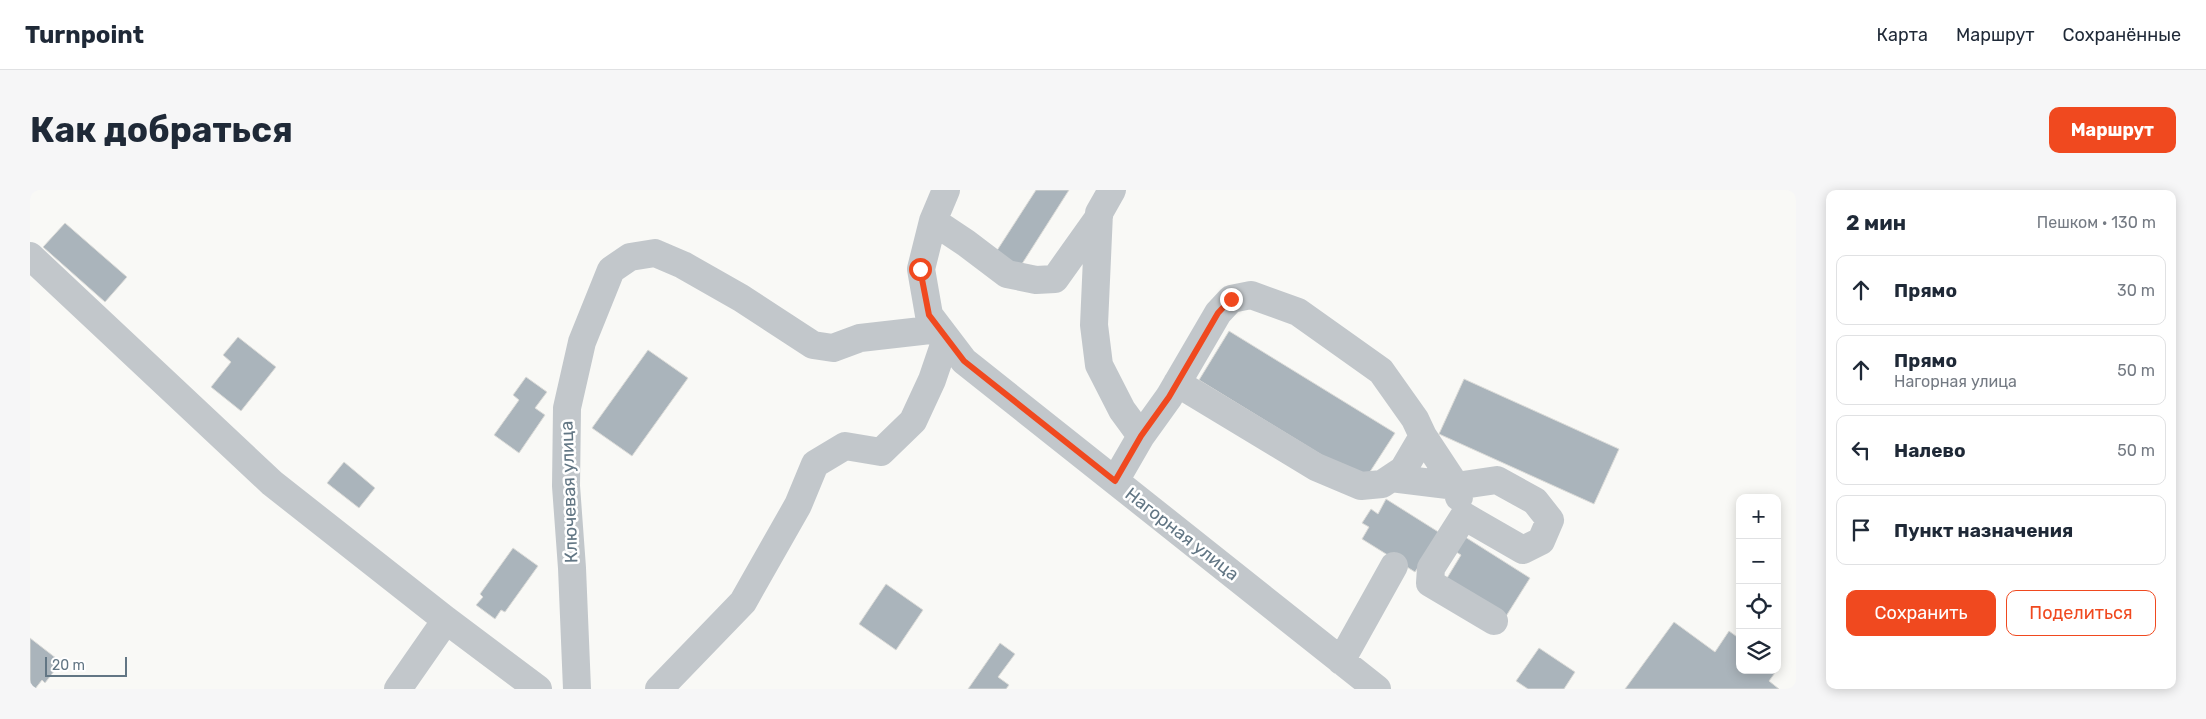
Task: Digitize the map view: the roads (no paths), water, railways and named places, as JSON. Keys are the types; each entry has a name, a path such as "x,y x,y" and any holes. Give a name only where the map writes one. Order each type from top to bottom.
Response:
{"street":[{"name":"Нагорная улица","path":"946,190 933,221 920,269 929,315 964,361 1377,689"},
{"path":"933,221 966,242 1007,274 1036,280 1055,279 1099,217 1112,190"},
{"path":"1099,217 1094,325 1100,366 1122,410 1141,436"},
{"name":"Ключевая улица","path":"577,689 572,568 566,486 567,408 582,342 611,270 630,257 655,253 683,265 741,298 813,345 833,348 860,338 943,334"},
{"path":"30,256 272,482 446,620 538,689"},
{"path":"1115,481 1141,436 1177,383 1218,313 1231,299 1251,295 1298,312 1382,370 1456,486 1464,516 1523,550 1541,540 1550,520 1535,501 1497,480 1456,486 1391,478"},
{"path":"659,689 743,602 798,505 815,464 845,446 881,452 914,421 932,380 943,334"},
{"path":"1177,383 1316,467 1361,486 1382,484 1404,470 1423,436"},
{"path":"1464,516 1432,568 1430,583 1494,621"},
{"path":"1341,661 1394,566"},
{"path":"398,689 446,620"}]}
